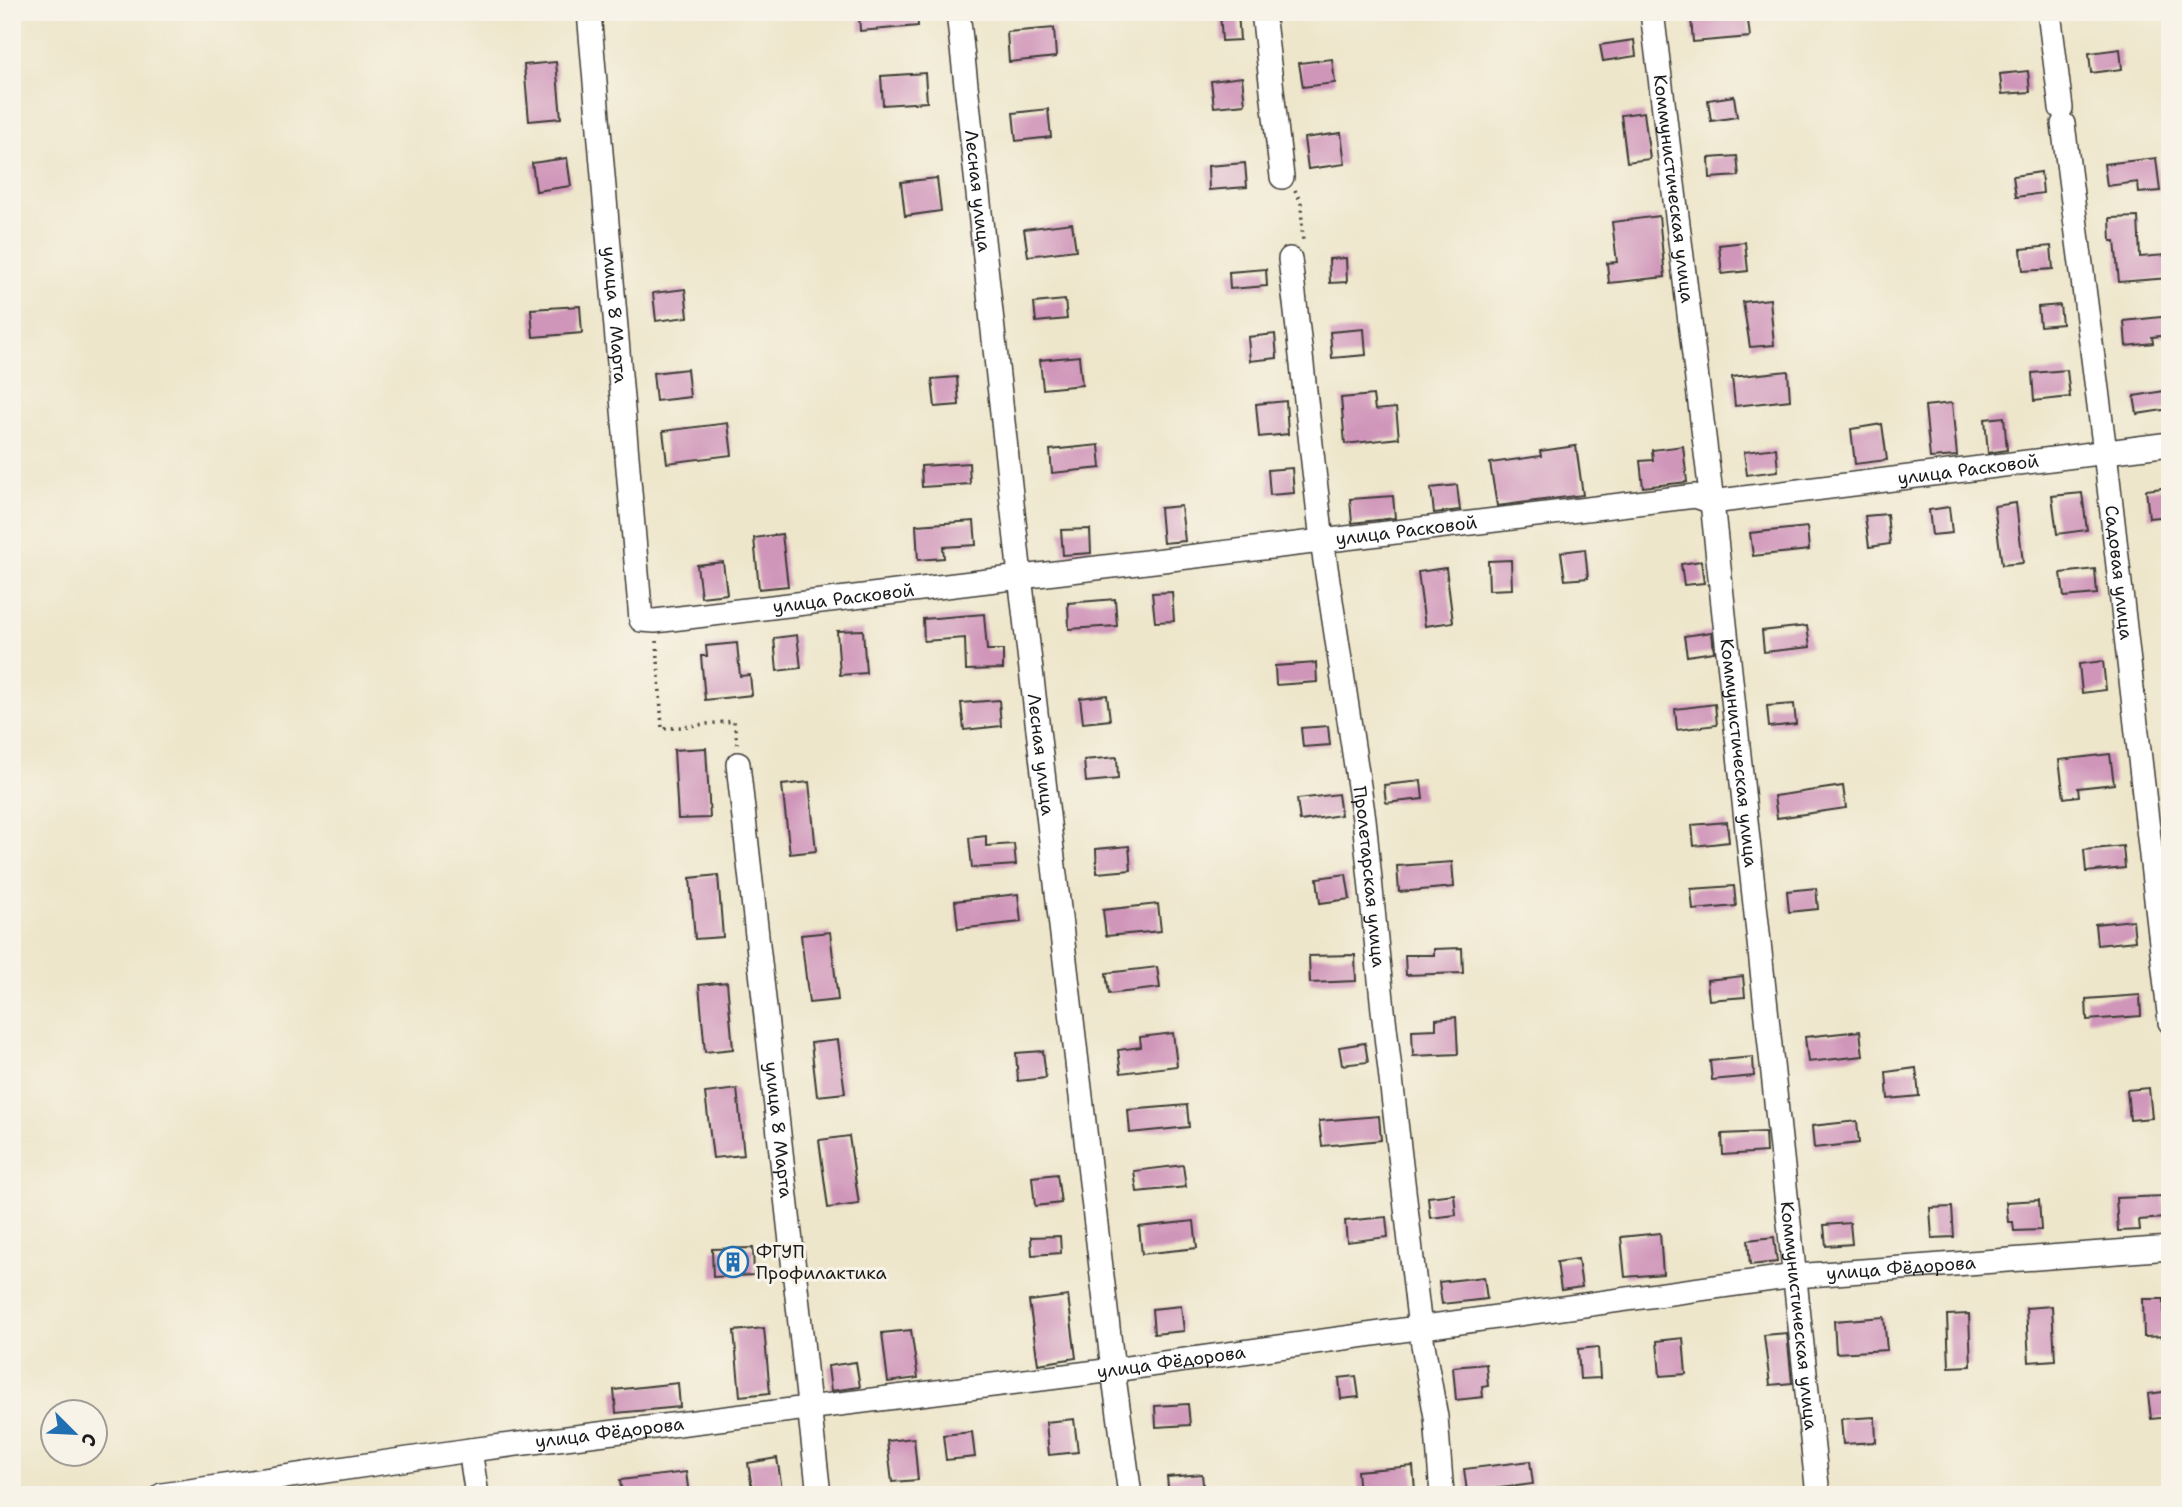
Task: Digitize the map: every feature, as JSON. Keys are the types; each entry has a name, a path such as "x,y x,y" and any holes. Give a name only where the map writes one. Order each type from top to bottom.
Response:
{"street":[{"name":"улица 8 Марта","path":"589,12 648,621"},
{"name":"Лесная улица","path":"958,12 1020,576 1130,1495"},
{"path":"1263,12 1282,177"},
{"name":"Коммунистическая улица","path":"1652,12 1712,502 1818,1495"},
{"name":"Садовая улица","path":"2049,12 2105,452 2170,1022"},
{"name":"Пролетарская улица","path":"1290,259 1322,541 1364,819 1383,1010 1420,1328 1436,1417 1442,1495"},
{"name":"улица Расковой","path":"648,621 1695,496 1712,502 2170,444"},
{"name":"улица 8 Марта","path":"738,764 819,1495"},
{"name":"улица Фёдорова","path":"170,1494 299,1485 470,1450 1113,1370 1795,1276 2170,1248"},
{"path":"470,1450 477,1495"}],"path":[{"path":"1282,177 1294,186 1301,203 1305,240 1299,254 1290,259"},
{"path":"648,621 662,729 734,721 738,764"}],"building":[{"path":"859,12 917,12 918,26 860,31"},
{"path":"1220,12 1238,12 1240,40 1222,41"},
{"path":"1747,12 1750,37 1693,42 1691,17"},
{"path":"1054,28 1056,57 1009,62 1007,32"},
{"path":"1634,40 1636,56 1603,61 1600,45"},
{"path":"2120,49 2122,69 2091,73 2089,53"},
{"path":"1332,59 1335,83 1303,87 1299,63"},
{"path":"556,62 561,118 529,121 524,65"},
{"path":"2028,71 2030,92 2002,94 2000,74"},
{"path":"925,73 927,102 883,105 881,76"},
{"path":"1242,77 1245,104 1214,107 1211,81"},
{"path":"1734,96 1737,117 1711,121 1708,100"},
{"path":"1048,109 1051,137 1016,141 1013,113"},
{"path":"1644,112 1650,159 1627,162 1621,115"},
{"path":"1341,133 1345,164 1308,169 1304,138"},
{"path":"1737,156 1739,176 1710,178 1709,158"},
{"path":"567,158 571,186 536,191 532,163"},
{"path":"2156,158 2160,191 2139,193 2138,182 2107,186 2104,164"},
{"path":"1245,163 1247,187 1209,190 1208,166"},
{"path":"2041,172 2043,193 2016,197 2013,176"},
{"path":"937,178 941,211 905,216 901,182"},
{"path":"1659,216 1665,277 1609,283 1607,263 1617,262 1612,222"},
{"path":"2138,217 2140,257 2167,255 2169,278 2119,282 2115,241 2111,241 2110,218"},
{"path":"1072,223 1076,250 1028,256 1024,229"},
{"path":"1745,242 1748,271 1722,274 1719,245"},
{"path":"2051,246 2053,269 2023,271 2021,249"},
{"path":"1346,258 1347,282 1330,283 1329,259"},
{"path":"1266,269 1267,286 1230,289 1229,272"},
{"path":"685,289 688,317 656,321 653,293"},
{"path":"1770,299 1774,345 1750,347 1743,302"},
{"path":"1065,300 1067,319 1036,322 1034,303"},
{"path":"2060,305 2062,324 2040,326 2038,307"},
{"path":"580,306 582,333 533,337 531,309"},
{"path":"2170,316 2170,335 2152,337 2153,343 2126,346 2124,321"},
{"path":"1364,329 1366,355 1332,358 1330,332"},
{"path":"1275,334 1277,358 1250,361 1248,337"},
{"path":"1079,356 1082,385 1043,389 1040,360"},
{"path":"687,369 690,397 656,401 653,373"},
{"path":"2067,370 2070,397 2034,401 2032,373"},
{"path":"1788,371 1790,400 1735,406 1732,377"},
{"path":"957,377 959,405 935,407 932,379"},
{"path":"2170,390 2170,409 2137,414 2134,396"},
{"path":"1373,395 1375,410 1396,408 1399,438 1345,444 1341,398"},
{"path":"1286,401 1288,434 1259,437 1256,404"},
{"path":"1952,403 1957,456 1930,458 1925,406"},
{"path":"2004,417 2007,450 1988,453 1985,419"},
{"path":"728,423 732,455 667,463 663,431"},
{"path":"1882,424 1887,460 1855,464 1851,429"},
{"path":"1099,445 1101,468 1052,473 1050,450"},
{"path":"1576,446 1583,495 1497,506 1490,463 1541,456 1540,451"},
{"path":"1683,446 1687,482 1643,487 1640,461 1653,460 1652,450"},
{"path":"1776,448 1778,471 1747,475 1744,452"},
{"path":"969,463 970,484 922,487 921,466"},
{"path":"1292,468 1294,493 1270,495 1268,470"},
{"path":"1457,485 1460,510 1434,513 1431,488"},
{"path":"2170,487 2170,516 2149,518 2146,490"},
{"path":"2082,493 2087,530 2057,534 2052,496"},
{"path":"1393,496 1395,518 1352,523 1350,499"},
{"path":"2016,503 2023,563 2002,565 1994,506"},
{"path":"1181,506 1185,541 1163,543 1160,508"},
{"path":"1949,507 1952,533 1932,535 1929,510"},
{"path":"1887,514 1890,544 1869,547 1865,516"},
{"path":"974,521 976,545 943,547 944,558 918,560 916,525"},
{"path":"1807,527 1809,550 1753,556 1750,533"},
{"path":"1090,529 1091,553 1063,555 1061,530"},
{"path":"782,534 788,586 759,589 754,538"},
{"path":"1585,549 1588,578 1565,580 1561,552"},
{"path":"1511,560 1512,589 1489,590 1488,561"},
{"path":"1701,561 1704,583 1684,585 1681,564"},
{"path":"723,562 727,594 701,597 697,565"},
{"path":"1446,568 1453,622 1425,626 1418,572"},
{"path":"2095,569 2097,594 2064,597 2061,573"},
{"path":"1172,592 1174,621 1155,622 1152,593"},
{"path":"1115,599 1117,626 1069,629 1068,603"},
{"path":"984,614 987,650 1003,650 1003,669 966,670 965,638 924,641 923,619"},
{"path":"1807,626 1810,647 1764,652 1762,631"},
{"path":"863,630 866,673 840,675 837,631"},
{"path":"1712,632 1714,652 1687,656 1684,636"},
{"path":"797,635 801,668 777,671 774,638"},
{"path":"737,643 740,676 750,675 752,695 705,700 701,656 707,656 706,646"},
{"path":"2103,661 2106,690 2082,693 2079,664"},
{"path":"1316,663 1317,682 1276,685 1275,666"},
{"path":"1107,695 1110,720 1083,723 1080,698"},
{"path":"999,700 1001,726 964,730 961,703"},
{"path":"1715,704 1717,725 1677,730 1675,709"},
{"path":"1794,704 1796,724 1769,727 1767,706"},
{"path":"1328,726 1330,745 1303,747 1301,728"},
{"path":"706,748 710,818 678,819 674,750"},
{"path":"2110,754 2114,784 2078,788 2079,796 2064,798 2059,760"},
{"path":"1117,757 1118,779 1086,782 1084,760"},
{"path":"1421,781 1423,799 1386,803 1384,785"},
{"path":"809,782 816,851 790,854 782,785"},
{"path":"1843,786 1846,808 1777,818 1774,796"},
{"path":"1338,794 1341,815 1300,821 1297,799"},
{"path":"1727,822 1729,842 1694,846 1692,825"},
{"path":"986,836 986,846 1014,844 1016,865 972,868 969,838"},
{"path":"1129,846 1131,870 1097,873 1096,849"},
{"path":"2123,846 2125,868 2086,872 2084,850"},
{"path":"1452,862 1454,887 1399,892 1397,866"},
{"path":"1346,874 1350,899 1320,903 1317,878"},
{"path":"718,875 723,937 695,939 690,878"},
{"path":"1734,886 1736,906 1693,910 1691,889"},
{"path":"1816,888 1818,909 1789,912 1787,891"},
{"path":"1018,894 1021,922 958,929 955,901"},
{"path":"1158,904 1161,931 1106,936 1103,910"},
{"path":"2133,920 2135,941 2097,945 2095,924"},
{"path":"830,932 838,1000 809,1003 801,935"},
{"path":"1462,948 1463,973 1406,975 1405,955 1434,955 1434,949"},
{"path":"1355,955 1356,981 1310,983 1309,956"},
{"path":"1157,967 1160,988 1109,994 1106,973"},
{"path":"1743,976 1745,997 1709,1000 1707,980"},
{"path":"727,982 733,1049 705,1052 699,985"},
{"path":"2140,995 2141,1016 2087,1020 2086,999"},
{"path":"1456,1017 1458,1054 1413,1056 1412,1030 1436,1029 1436,1019"},
{"path":"1860,1031 1863,1056 1808,1062 1805,1037"},
{"path":"1173,1033 1177,1066 1121,1073 1118,1050 1141,1047 1140,1037"},
{"path":"838,1040 845,1093 817,1096 811,1043"},
{"path":"1365,1043 1368,1062 1342,1065 1339,1047"},
{"path":"1043,1051 1046,1078 1018,1081 1016,1053"},
{"path":"1753,1057 1754,1076 1712,1080 1710,1061"},
{"path":"1916,1068 1919,1096 1888,1099 1886,1072"},
{"path":"2149,1088 2152,1118 2130,1120 2127,1090"},
{"path":"737,1089 744,1155 713,1158 705,1093"},
{"path":"1187,1105 1189,1127 1130,1133 1128,1110"},
{"path":"1379,1116 1381,1140 1322,1146 1319,1121"},
{"path":"1857,1121 1859,1143 1814,1148 1812,1126"},
{"path":"1765,1132 1766,1152 1723,1155 1722,1134"},
{"path":"849,1136 859,1204 828,1208 819,1140"},
{"path":"1183,1165 1186,1187 1137,1192 1134,1171"},
{"path":"1057,1174 1061,1203 1035,1206 1032,1177"},
{"path":"1454,1194 1456,1215 1430,1218 1428,1197"},
{"path":"2164,1196 2165,1218 2139,1220 2140,1230 2118,1231 2116,1198"},
{"path":"2039,1200 2041,1230 2014,1231 2013,1222 2008,1222 2006,1202"},
{"path":"1952,1207 1954,1237 1932,1238 1930,1208"},
{"path":"1386,1217 1388,1237 1347,1242 1345,1221"},
{"path":"1194,1221 1197,1248 1142,1254 1139,1227"},
{"path":"1850,1223 1852,1244 1826,1246 1824,1225"},
{"path":"1660,1233 1663,1274 1625,1277 1621,1237"},
{"path":"1060,1236 1061,1253 1032,1255 1031,1237"},
{"path":"1774,1237 1777,1262 1750,1265 1748,1240"},
{"name":"ФГУП Профилактика","path":"753,1248 754,1275 713,1277 712,1249"},
{"path":"1578,1259 1582,1287 1561,1290 1557,1262"},
{"path":"1484,1277 1487,1299 1442,1304 1439,1282"},
{"path":"1068,1296 1076,1358 1038,1364 1029,1301"},
{"path":"2143,1299 2164,1299 2164,1316 2170,1316 2170,1336 2144,1337"},
{"path":"1181,1306 1184,1331 1154,1334 1152,1309"},
{"path":"2052,1306 2055,1360 2029,1362 2026,1308"},
{"path":"1969,1314 1971,1366 1949,1367 1947,1315"},
{"path":"1884,1317 1887,1350 1836,1353 1834,1321"},
{"path":"764,1328 770,1393 740,1396 734,1331"},
{"path":"911,1330 918,1378 888,1382 882,1333"},
{"path":"1787,1333 1792,1383 1770,1385 1764,1335"},
{"path":"1683,1338 1686,1374 1660,1376 1657,1341"},
{"path":"1598,1347 1600,1378 1580,1379 1578,1349"},
{"path":"856,1362 860,1387 831,1391 828,1366"},
{"path":"1486,1364 1488,1386 1482,1387 1483,1397 1456,1400 1453,1367"},
{"path":"1356,1376 1359,1397 1341,1399 1339,1378"},
{"path":"678,1383 680,1407 616,1413 614,1390"},
{"path":"2170,1391 2170,1417 2151,1419 2148,1394"},
{"path":"1188,1404 1190,1425 1156,1427 1155,1406"},
{"path":"1875,1417 1876,1442 1843,1444 1841,1419"},
{"path":"1074,1419 1078,1452 1049,1455 1046,1422"},
{"path":"972,1432 975,1457 946,1460 943,1435"},
{"path":"914,1438 918,1480 892,1482 887,1441"},
{"path":"777,1458 783,1495 753,1495 748,1463"},
{"path":"1530,1461 1533,1484 1467,1492 1464,1469"},
{"path":"1413,1466 1415,1491 1359,1495 1357,1471"},
{"path":"686,1472 689,1495 622,1495 620,1480"},
{"path":"1202,1474 1204,1495 1169,1495 1167,1477"}],"place":[{"name":"ФГУП Профилактика","path":"733,1262"}]}
